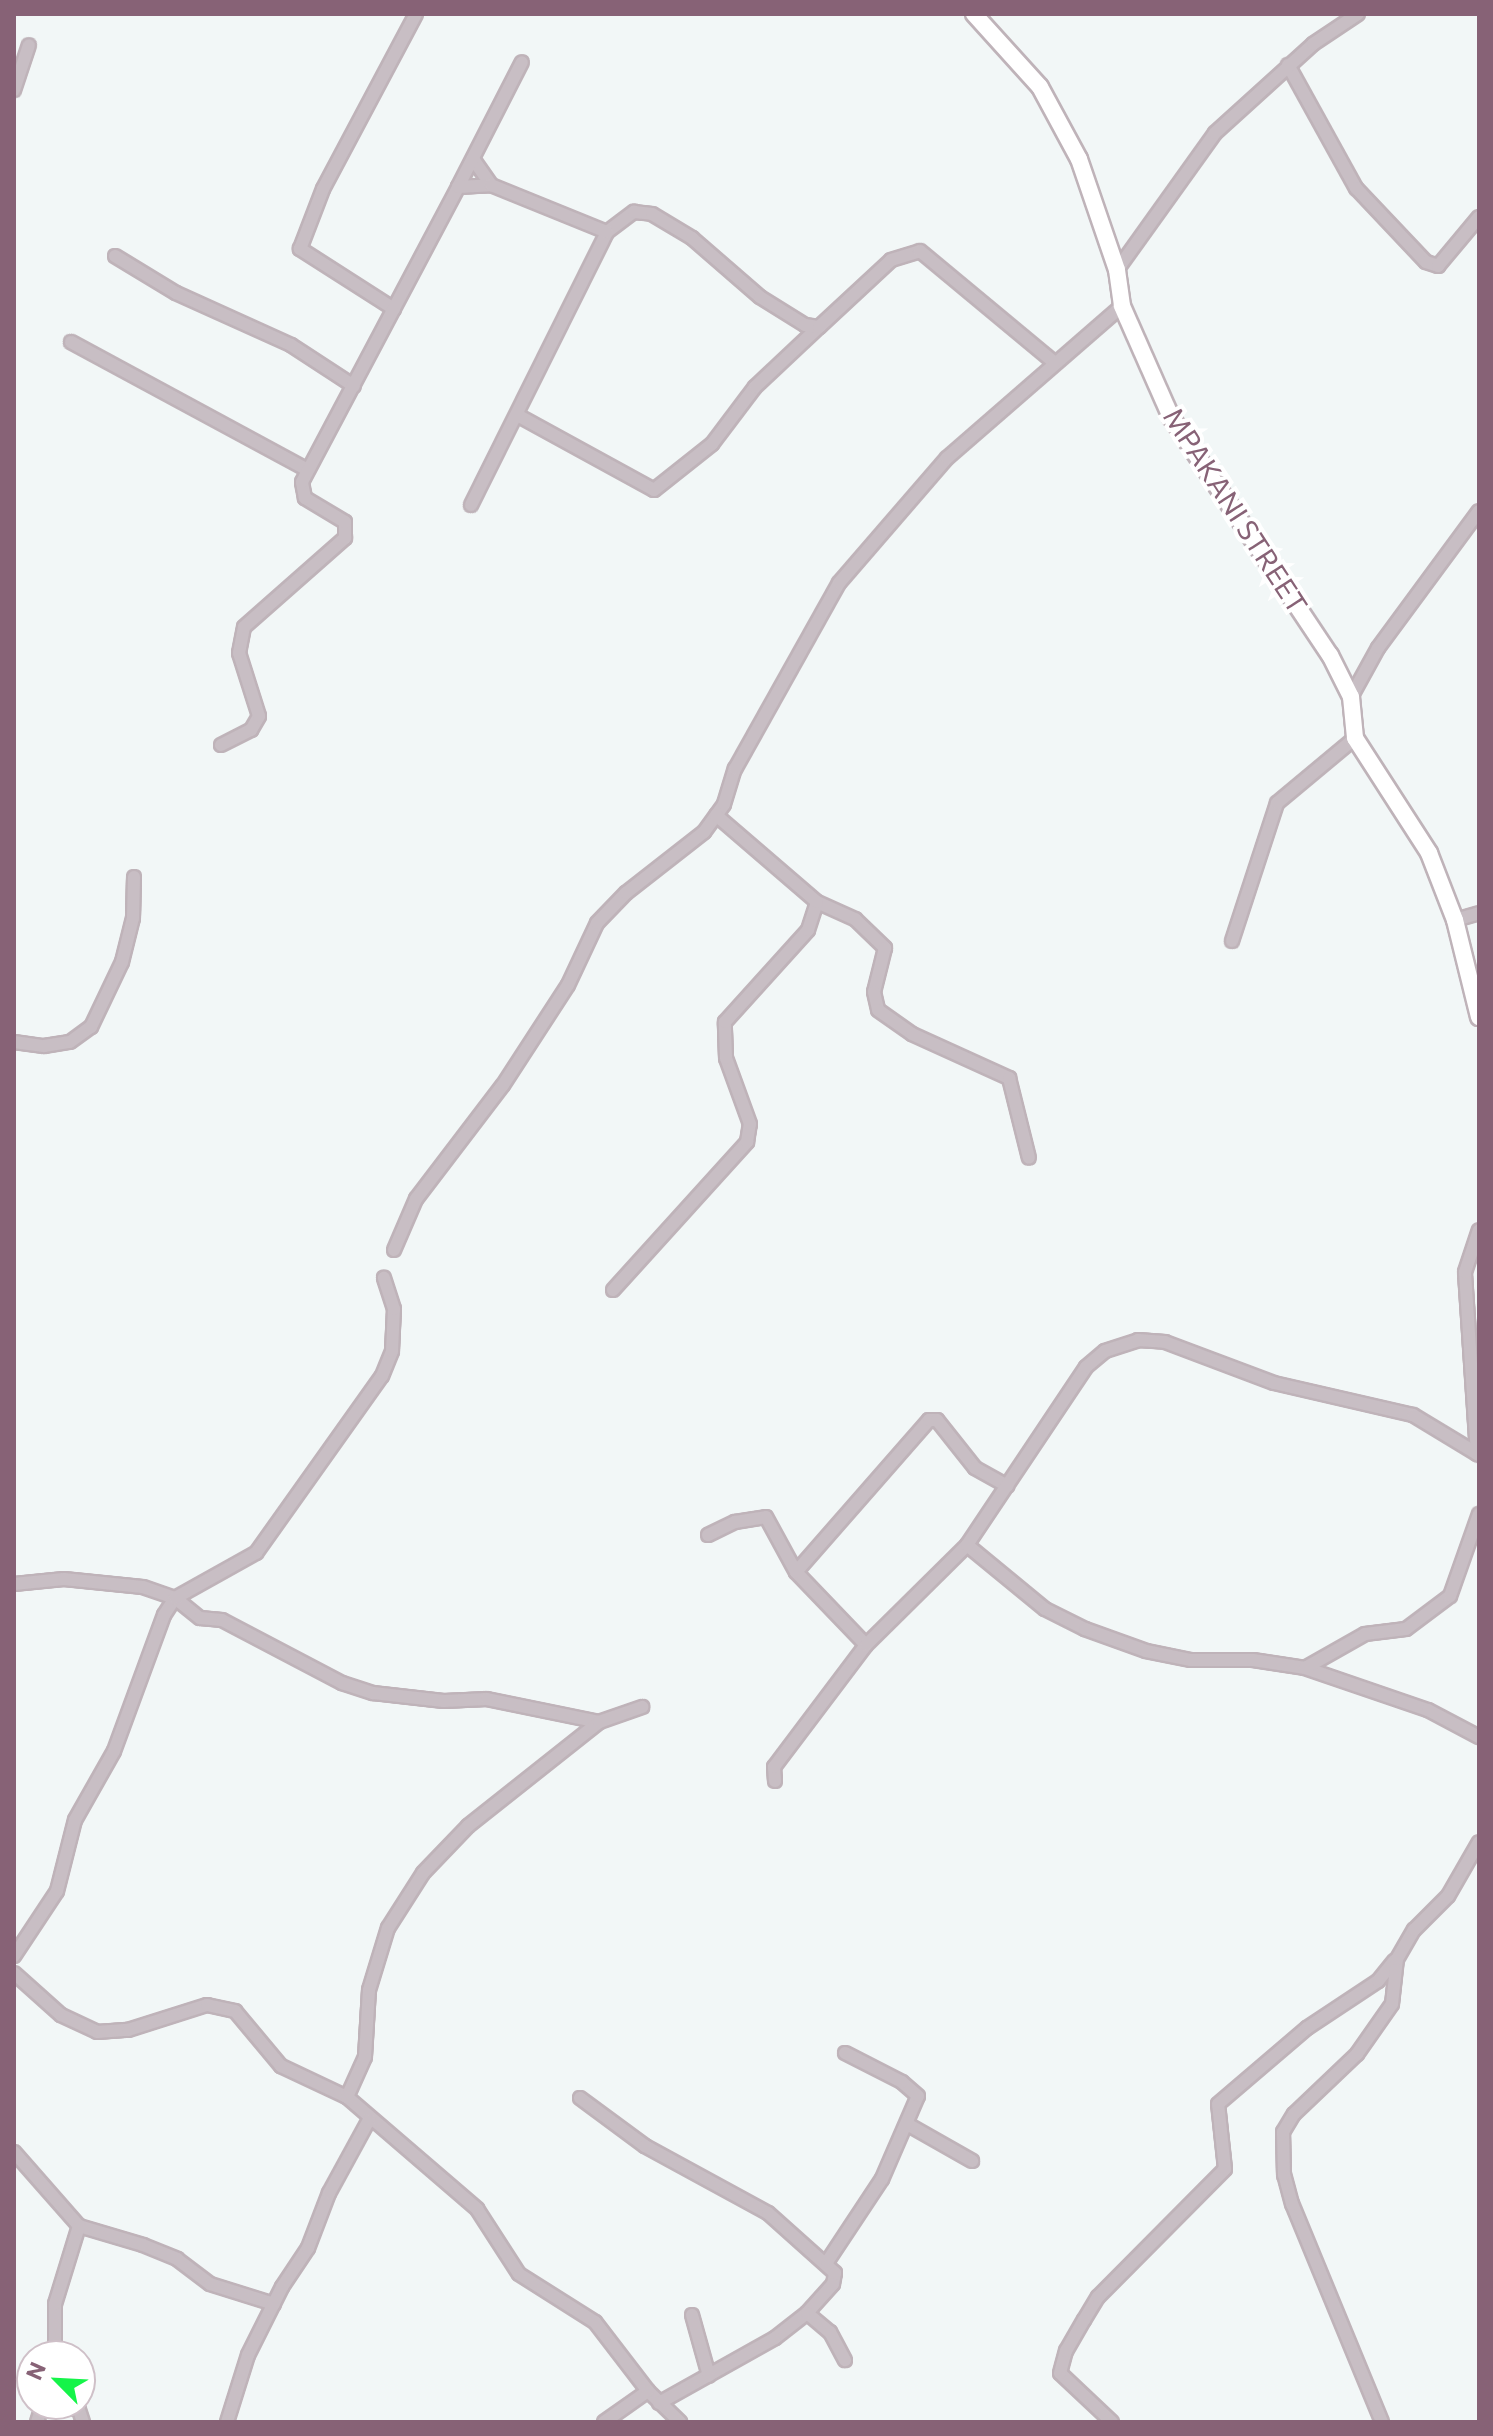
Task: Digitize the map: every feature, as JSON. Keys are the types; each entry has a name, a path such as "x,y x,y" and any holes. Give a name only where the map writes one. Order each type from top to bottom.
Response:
{"street":[{"path":"394,309 300,249 323,189 416,14"},
{"name":"MPAKANI STREET","path":"974,14 1040,87 1065,132 1117,270 1122,306 1171,417 1314,630 1351,697 1355,738 1429,853 1455,920 1479,1017"},
{"path":"1117,270 1215,133 1288,65 1358,14"},
{"path":"14,90 29,45"},
{"path":"221,745 251,730 259,716 239,653 244,627 345,538 345,522 303,492 308,470 522,62"},
{"path":"1288,65 1356,188 1426,262 1438,266 1479,217"},
{"path":"473,159 491,185"},
{"path":"458,187 491,185 607,232"},
{"path":"471,505 519,416 607,232 634,212 652,214 692,238 787,317 819,327"},
{"path":"519,416 654,490 712,444 755,387 891,260 920,251 1055,363"},
{"path":"115,256 176,293 291,345 354,386"},
{"path":"394,1250 416,1199 503,1085 568,985 597,923 626,893 704,832 716,815 758,726 839,583 947,458 1122,306"},
{"path":"71,342 308,470"},
{"path":"1351,697 1386,637 1479,511"},
{"path":"1232,941 1277,803 1355,738"},
{"path":"716,815 817,902 855,919 885,948 874,992 878,1010 912,1034 1009,1078 1029,1158"},
{"path":"14,1042 35,1046 70,1042 91,1027 122,962 133,918 134,877"},
{"path":"613,1290 747,1142 750,1124 726,1058 725,1022 808,930 817,902"},
{"path":"1455,920 1479,913"},
{"path":"1478,1454 1465,1272 1479,1230"},
{"path":"14,1956 57,1891 75,1820 114,1751 155,1630 175,1598 256,1553 365,1403 392,1351 394,1309 384,1278"},
{"path":"775,1781 774,1767 866,1645 967,1545 1086,1367 1105,1351 1138,1340 1165,1342 1274,1383 1413,1415 1478,1454"},
{"path":"796,1572 929,1420 937,1420 975,1468 1007,1486"},
{"path":"1305,1668 1365,1634 1406,1629 1450,1596 1479,1514"},
{"path":"708,1535 735,1522 766,1517 796,1572 866,1645"},
{"path":"967,1545 1045,1609 1146,1651 1191,1660 1253,1660 1305,1668 1428,1710 1479,1737"},
{"path":"14,1584 64,1579 143,1587 175,1598 200,1618 222,1620 342,1683 373,1693 444,1701 487,1699 599,1722"},
{"path":"347,2097 365,2057 369,1990 388,1928 423,1873 468,1826 599,1722 642,1707"},
{"path":"1112,2422 1060,2373 1066,2351 1098,2297 1225,2169 1218,2104 1307,2028 1378,1981 1397,1959 1414,1930 1448,1896 1479,1842"},
{"path":"1382,2422 1297,2217 1281,2146 1286,2123 1357,2054 1392,2004 1397,1959"},
{"path":"14,1973 61,2015 97,2032 128,2030 207,2005 225,2006 281,2066 347,2097 369,2120 477,2209 519,2274 595,2322 648,2391 680,2422"},
{"path":"827,2262 882,2179 907,2124 916,2091 845,2053"},
{"path":"580,2098 645,2146 768,2213 827,2262 834,2281 807,2313 745,2359 659,2403"},
{"path":"227,2422 248,2355 308,2248 329,2193 369,2120"},
{"path":"907,2124 972,2161"},
{"path":"14,2152 79,2226 143,2245 177,2259 210,2284 274,2304"},
{"path":"55,2340 55,2304 79,2226"},
{"path":"807,2313 830,2332 845,2360"},
{"path":"692,2315 709,2376"},
{"path":"604,2422 648,2391"}]}
